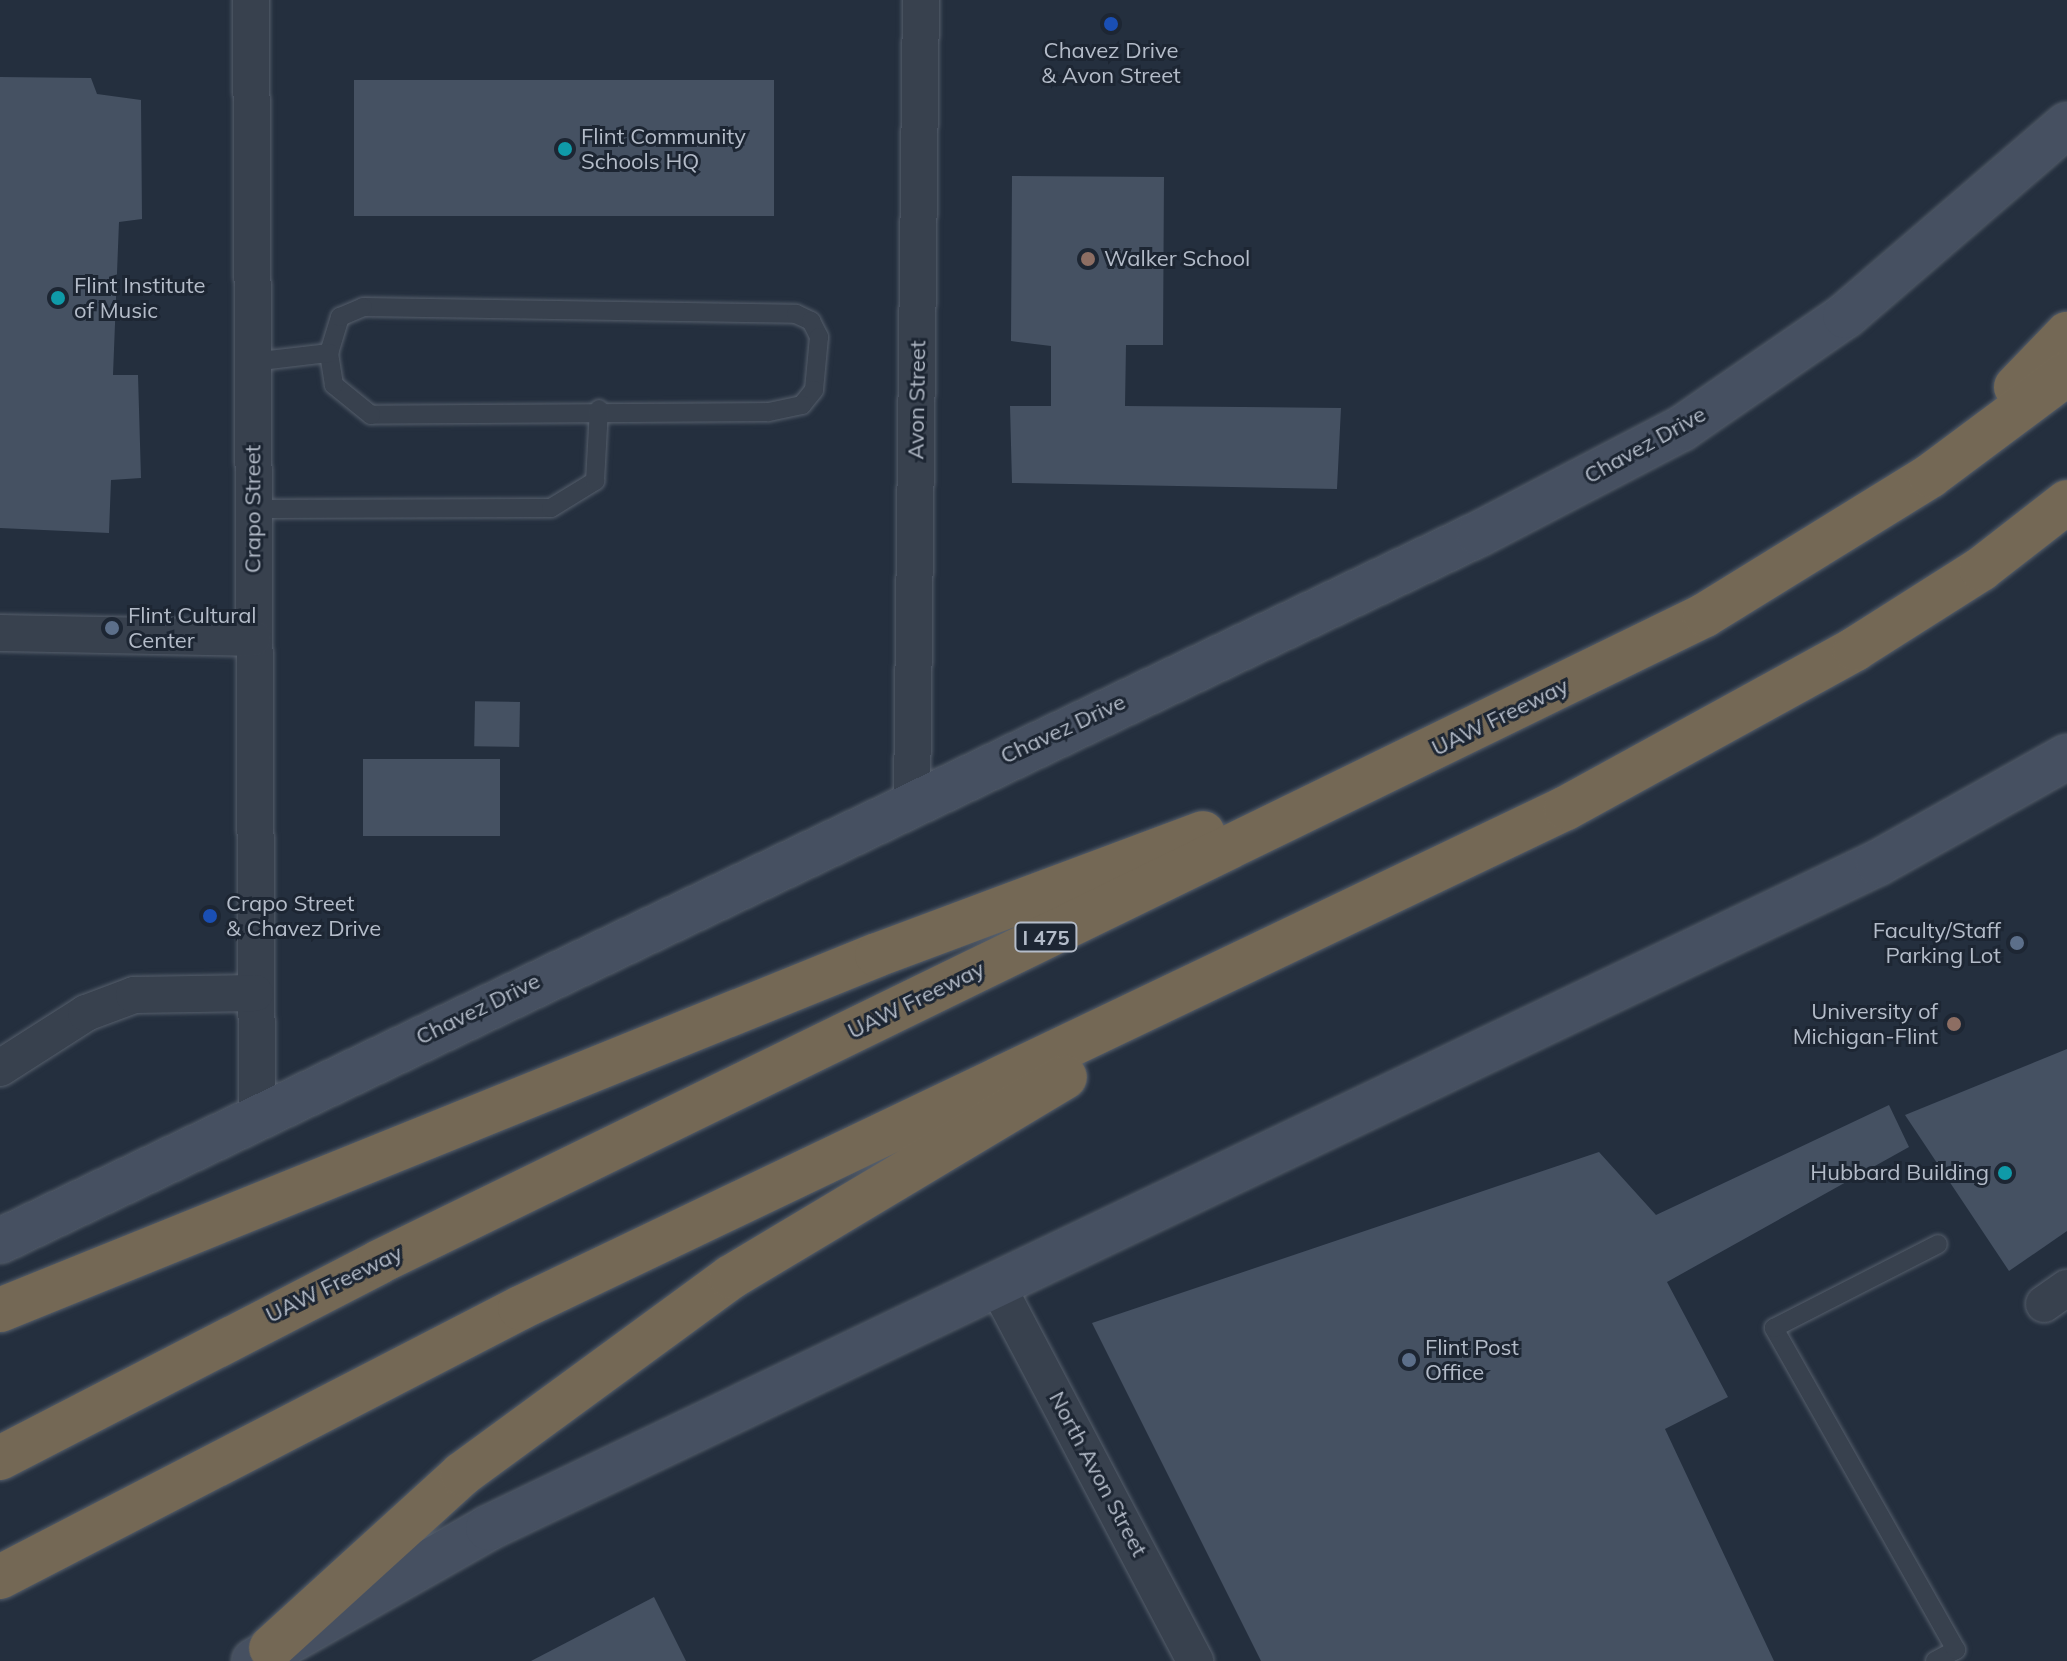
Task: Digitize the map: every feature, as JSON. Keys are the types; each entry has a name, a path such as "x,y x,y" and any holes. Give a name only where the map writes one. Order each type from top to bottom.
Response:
{"highway":[{"path":"1930,476 2067,334"},
{"name":"UAW Freeway","path":"0,1458 379,1262 1705,615 1930,476 2067,374"},
{"path":"1981,569 2067,502"},
{"path":"0,1577 358,1388 1347,914 1704,734 1981,569 2067,513"},
{"path":"0,1310 877,955 1460,736"},
{"path":"272,1657 462,1474 731,1277 1347,914"}],"main road":[{"name":"Chavez Drive","path":"0,1241 912,801 1479,534 1681,429 1845,316 2067,125"},
{"path":"272,1657 488,1528 998,1287 1878,863 2067,757"}],"street":[{"name":"Crapo Street","path":"251,0 257,1115"},
{"name":"Avon Street","path":"912,801 921,0"},
{"path":"0,633 253,638"},
{"path":"0,1068 86,1013 134,995 255,993"},
{"name":"North Avon Street","path":"998,1287 1195,1661"}],"lane":[{"path":"363,307 796,314 811,321 819,337 814,390 802,405 768,412 599,409 371,415 334,385 329,353 340,317 363,307"},
{"path":"252,362 329,353"},
{"path":"253,509 551,508 595,481 599,409"},
{"path":"1935,1661 1956,1650 1774,1328 1938,1244"}],"building":[{"name":"Flint Institute of Music","path":"0,77 91,78 97,94 141,100 142,219 119,222 113,375 138,375 141,478 111,480 109,533 0,528"},
{"name":"Flint Community Schools HQ","path":"354,80 774,80 774,216 354,216"},
{"name":"Walker School","path":"1012,176 1164,177 1163,345 1126,345 1125,406 1341,408 1337,489 1012,483 1010,406 1051,406 1051,346 1011,341"},
{"path":"475,701 520,702 519,747 474,746"},
{"path":"363,759 500,759 500,836 363,836"},
{"name":"Hubbard Building","path":"2067,1049 2067,1231 2009,1271 1905,1115"},
{"name":"Flint Post Office","path":"1889,1105 1909,1147 1667,1282 1728,1397 1665,1429 1774,1661 1261,1661 1092,1323 1599,1152 1656,1215"},
{"path":"654,1597 686,1661 531,1661"}],"place":[{"name":"Chavez Drive & Avon Street","path":"1111,24"},
{"name":"Flint Community Schools HQ","path":"565,149"},
{"name":"Walker School","path":"1088,259"},
{"name":"Flint Institute of Music","path":"58,298"},
{"name":"Flint Cultural Center","path":"112,628"},
{"name":"Crapo Street & Chavez Drive","path":"210,916"},
{"name":"Faculty/Staff Parking Lot","path":"2017,943"},
{"name":"University of Michigan-Flint","path":"1954,1024"},
{"name":"Hubbard Building","path":"2005,1173"},
{"name":"Flint Post Office","path":"1409,1360"}]}
